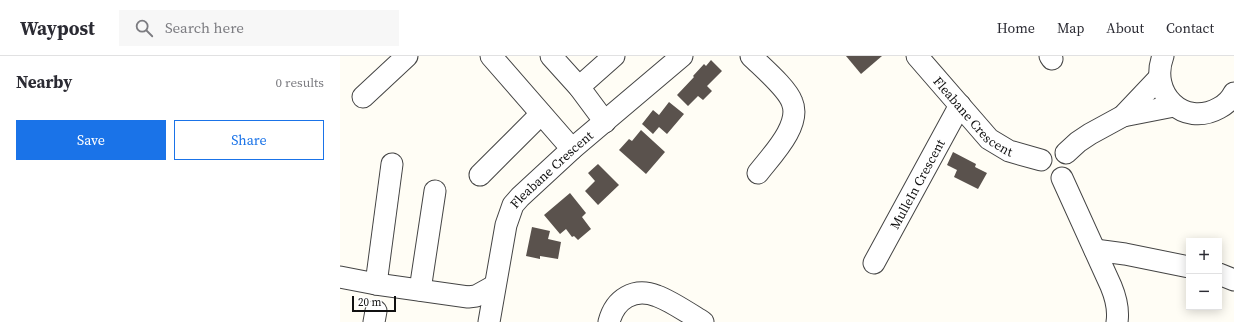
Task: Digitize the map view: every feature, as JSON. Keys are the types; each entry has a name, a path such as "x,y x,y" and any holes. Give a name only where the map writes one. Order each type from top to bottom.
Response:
{"street":[{"path":"363,97 407,56"},
{"path":"491,56 572,149"},
{"path":"551,56 579,87 605,122"},
{"path":"579,87 614,56"},
{"name":"Fleabane Crescent","path":"489,322 494,286 506,225 513,205 572,149 682,56"},
{"path":"752,56 784,90 792,102 794,112 793,122 788,133 758,173"},
{"name":"Fleabane Crescent","path":"917,56 980,129 996,144 1009,151 1041,160"},
{"path":"1160,64 1164,94 1174,106 1186,112 1199,114 1212,112 1224,105 1234,93"},
{"path":"1123,116 1160,64"},
{"name":"MulleIn Crescent","path":"874,263 960,105"},
{"path":"1066,153 1090,134 1123,116 1174,106"},
{"path":"480,175 541,114"},
{"path":"1056,148 1063,150 1066,153 1071,161 1070,168 1067,174 1062,178 1055,180 1048,178 1043,173 1040,167 1041,160 1044,154 1056,148"},
{"path":"376,284 392,164"},
{"path":"1062,178 1114,294 1118,311 1117,322"},
{"path":"420,290 435,191"},
{"path":"1095,250 1125,254 1186,266"},
{"path":"1222,275 1234,280"},
{"path":"340,277 376,284 468,297 476,296 494,286"},
{"path":"609,322 614,309 621,300 631,295 644,293 657,296 703,322"}],"building":[{"path":"846,56 882,56 861,74"},
{"path":"711,60 722,71 707,86 712,91 703,100 698,96 688,106 677,95 704,64 706,66"},
{"path":"669,102 684,114 667,134 659,127 653,134 642,124 653,110 659,115"},
{"path":"641,130 665,152 646,174 619,150 629,139 632,141"},
{"path":"953,152 976,164 975,167 987,173 978,189 954,177 957,170 947,165"},
{"path":"598,164 619,185 598,205 585,191 595,181 588,173"},
{"path":"570,193 586,213 582,217 591,229 578,240 574,236 572,237 566,229 560,234 544,215"},
{"path":"532,227 550,231 548,239 561,242 558,259 540,256 540,259 526,256"}]}
